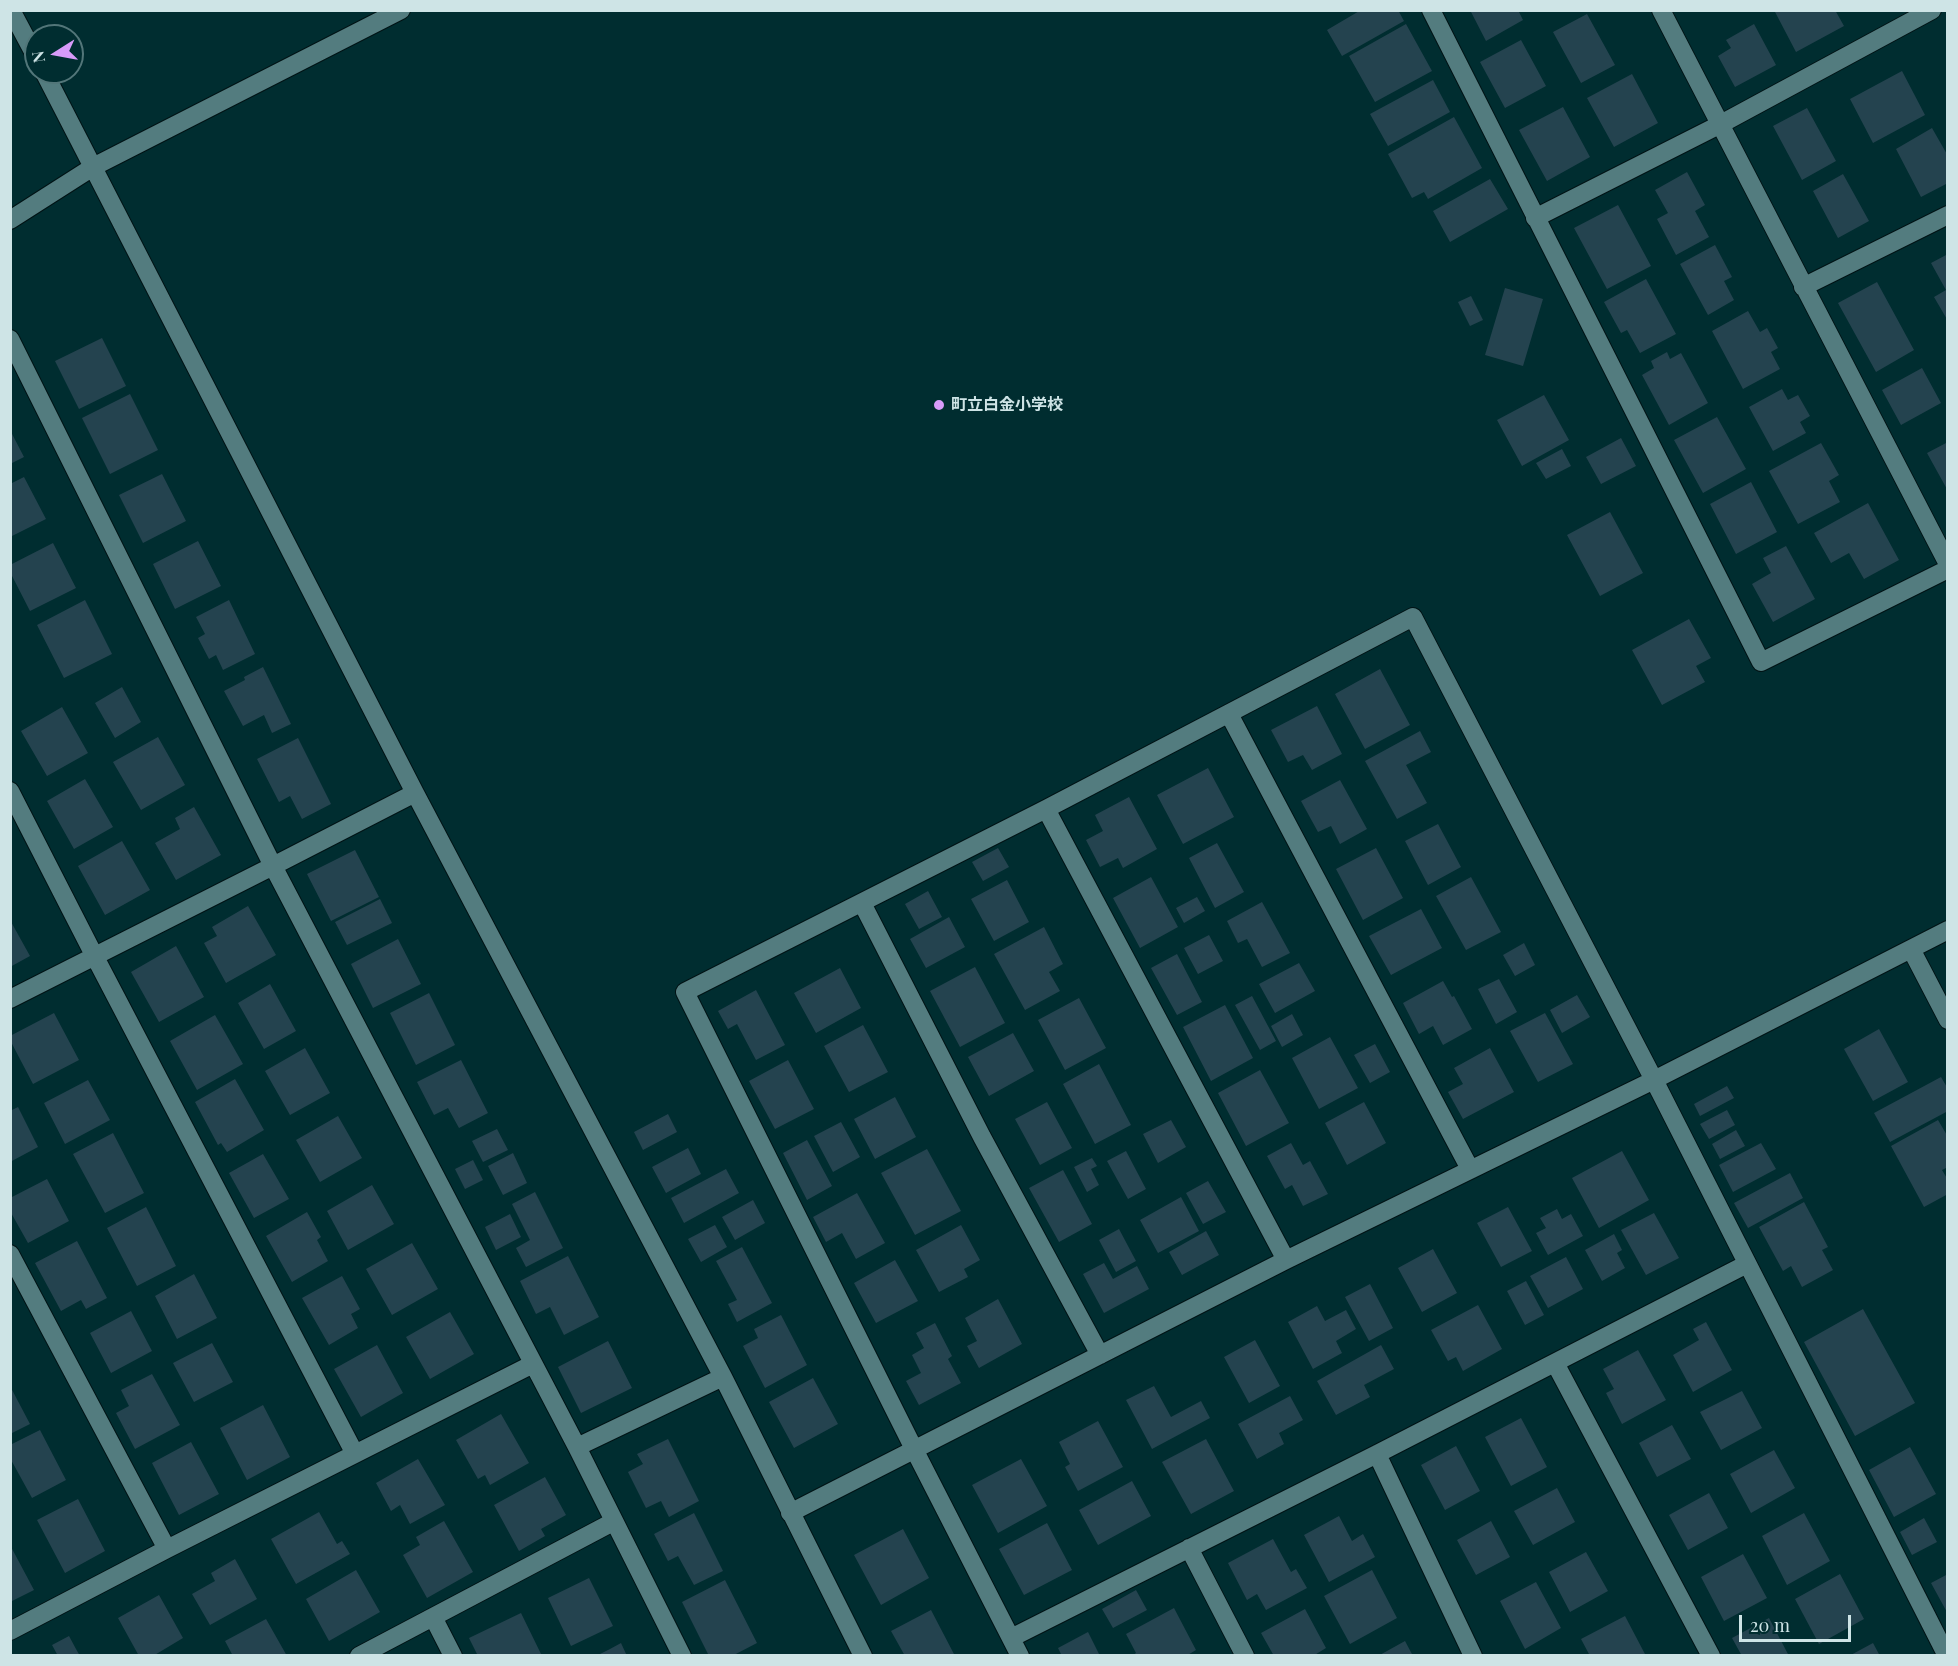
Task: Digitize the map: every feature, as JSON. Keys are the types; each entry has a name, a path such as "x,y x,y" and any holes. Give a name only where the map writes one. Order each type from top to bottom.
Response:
{"street":[{"path":"12,10 24,34"},
{"path":"10,220 93,167 401,10"},
{"path":"1431,10 1761,662 1947,569"},
{"path":"1660,10 1947,564"},
{"path":"1535,218 1719,125 1932,10"},
{"path":"50,84 415,793 723,1377 862,1656"},
{"path":"1803,287 1947,215"},
{"path":"13,350 273,866 577,1447 682,1656"},
{"path":"1020,1656 685,992 1046,809 1413,617 1654,1080 1947,1656"},
{"path":"1229,714 1470,1169"},
{"path":"10,791 356,1454"},
{"path":"10,999 415,793"},
{"path":"1046,809 1286,1260"},
{"path":"862,903 982,1137 1100,1356"},
{"path":"790,1514 1286,1260 1654,1080 1947,930"},
{"path":"1911,949 1947,1020"},
{"path":"10,1254 167,1549"},
{"path":"1011,1638 1747,1264"},
{"path":"1555,1363 1711,1656"},
{"path":"10,1630 533,1364"},
{"path":"577,1447 723,1377"},
{"path":"1377,1454 1473,1656"},
{"path":"359,1656 613,1522"},
{"path":"1190,1548 1245,1656"},
{"path":"433,1617 453,1656"}],"building":[{"path":"1361,10 1398,10 1404,21 1342,56 1327,30"},
{"path":"1470,10 1518,10 1523,20 1486,41"},
{"path":"1774,10 1835,10 1844,26 1796,52"},
{"path":"1587,14 1615,65 1581,83 1553,32"},
{"path":"1406,24 1432,71 1375,102 1349,56"},
{"path":"1754,24 1776,65 1735,87 1718,56 1731,48 1726,40"},
{"path":"1521,40 1546,86 1505,108 1480,62"},
{"path":"1902,71 1925,115 1873,143 1850,99"},
{"path":"1632,74 1658,123 1614,147 1587,98"},
{"path":"1433,80 1450,112 1388,146 1370,114"},
{"path":"1563,107 1590,157 1547,181 1519,130"},
{"path":"1807,108 1836,161 1802,180 1773,126"},
{"path":"1454,117 1482,168 1428,199 1424,192 1412,198 1388,154"},
{"path":"1932,128 1948,156 1948,183 1921,197 1896,149"},
{"path":"1687,172 1705,205 1695,211 1709,237 1676,255 1657,219 1668,213 1655,190"},
{"path":"1843,174 1869,221 1838,238 1813,191"},
{"path":"1490,179 1508,209 1450,242 1433,211"},
{"path":"1618,205 1651,266 1607,289 1574,228"},
{"path":"1715,245 1732,277 1724,281 1734,300 1708,315 1680,264"},
{"path":"1948,254 1948,321 1934,297 1946,290 1931,263"},
{"path":"1646,279 1676,334 1640,353 1627,330 1621,333 1604,302"},
{"path":"1877,282 1914,350 1876,372 1838,303"},
{"path":"1505,288 1543,299 1523,366 1485,355"},
{"path":"1471,296 1483,320 1470,326 1458,302"},
{"path":"1748,311 1760,332 1767,328 1778,348 1771,352 1780,369 1743,389 1712,331"},
{"path":"102,338 126,386 79,409 55,361"},
{"path":"1667,352 1670,359 1681,353 1708,403 1669,425 1642,375 1654,368 1651,361"},
{"path":"1922,368 1941,403 1901,425 1882,390"},
{"path":"1782,389 1788,400 1798,395 1810,416 1800,422 1806,433 1773,451 1749,407"},
{"path":"130,394 158,450 110,474 82,418"},
{"path":"1544,395 1569,440 1522,466 1497,420"},
{"path":"1717,417 1746,469 1703,493 1674,440"},
{"path":"10,430 24,457 10,464"},
{"path":"1621,438 1636,466 1601,484 1586,457"},
{"path":"1948,442 1948,491 1927,453"},
{"path":"1821,443 1839,475 1829,481 1840,502 1798,524 1769,471"},
{"path":"1562,449 1571,466 1546,479 1536,463"},
{"path":"162,474 186,521 143,543 119,495"},
{"path":"24,477 46,519 10,537 10,484"},
{"path":"1751,482 1777,532 1736,554 1710,504"},
{"path":"1868,503 1899,560 1864,579 1849,553 1831,563 1814,533"},
{"path":"1610,512 1643,573 1600,596 1567,535"},
{"path":"198,541 221,586 175,609 153,564"},
{"path":"53,543 76,588 30,611 10,572 10,565"},
{"path":"1786,546 1815,599 1773,622 1752,584 1771,573 1763,558"},
{"path":"85,600 112,654 64,678 37,625"},
{"path":"229,600 255,654 223,670 216,655 209,659 198,638 205,634 196,617"},
{"path":"1689,619 1711,658 1696,666 1705,682 1662,705 1632,650"},
{"path":"263,667 291,724 272,733 264,715 243,726 224,691"},
{"path":"1380,669 1410,725 1365,749 1335,694"},
{"path":"122,687 141,722 115,738 95,703"},
{"path":"1317,706 1342,754 1312,770 1303,755 1288,762 1271,730"},
{"path":"62,707 88,753 47,776 21,731"},
{"path":"1420,731 1431,752 1406,765 1427,803 1397,819 1365,761"},
{"path":"158,737 185,785 141,810 113,762"},
{"path":"298,738 331,804 302,819 290,796 279,802 257,759"},
{"path":"1208,768 1234,817 1183,844 1157,795"},
{"path":"85,779 113,827 74,849 47,801"},
{"path":"1340,780 1367,829 1340,844 1331,826 1318,832 1301,801"},
{"path":"1129,797 1157,849 1123,868 1118,858 1100,867 1086,840 1103,831 1095,815"},
{"path":"194,807 221,855 176,880 155,843 180,829 175,818"},
{"path":"1438,824 1461,867 1428,885 1405,841"},
{"path":"122,841 150,890 105,915 78,866"},
{"path":"1217,843 1244,892 1215,908 1189,858"},
{"path":"998,848 1009,867 983,881 972,862"},
{"path":"1376,848 1403,898 1363,920 1336,869"},
{"path":"355,850 379,897 331,921 307,874"},
{"path":"1151,877 1178,927 1140,948 1113,898"},
{"path":"1471,877 1501,932 1466,950 1436,896"},
{"path":"1007,880 1029,922 994,941 971,899"},
{"path":"928,891 942,917 919,929 905,904"},
{"path":"1197,897 1205,911 1184,923 1176,908"},
{"path":"380,899 392,923 347,945 335,922"},
{"path":"1262,902 1290,953 1262,967 1247,939 1238,943 1227,921"},
{"path":"248,906 276,955 226,983 204,943 217,936 212,927"},
{"path":"1421,909 1442,948 1391,975 1369,936"},
{"path":"949,917 965,947 926,968 910,939"},
{"path":"10,920 30,956 10,967"},
{"path":"1044,927 1063,964 1049,972 1060,991 1025,1010 994,954"},
{"path":"1209,935 1223,961 1198,974 1184,948"},
{"path":"398,939 421,984 373,1008 351,964"},
{"path":"1524,943 1535,965 1515,976 1503,955"},
{"path":"176,946 204,997 159,1022 131,972"},
{"path":"1177,954 1202,1002 1177,1015 1151,968"},
{"path":"1299,963 1315,991 1275,1013 1259,984"},
{"path":"975,967 1005,1023 960,1047 930,991"},
{"path":"840,968 861,1008 816,1033 794,993"},
{"path":"1499,979 1517,1012 1496,1024 1478,989"},
{"path":"1443,981 1472,1029 1443,1045 1433,1026 1419,1034 1403,1003"},
{"path":"270,984 296,1031 264,1049 238,1003"},
{"path":"756,990 785,1045 756,1060 737,1024 728,1029 718,1011"},
{"path":"429,993 455,1045 416,1065 390,1013"},
{"path":"1577,995 1590,1017 1562,1033 1550,1010"},
{"path":"1252,996 1276,1041 1260,1050 1235,1005"},
{"path":"1079,998 1106,1048 1065,1070 1038,1020"},
{"path":"1225,1005 1253,1058 1211,1081 1183,1027"},
{"path":"54,1013 79,1060 33,1084 10,1036"},
{"path":"1545,1013 1573,1064 1538,1082 1510,1031"},
{"path":"1292,1014 1303,1035 1282,1047 1271,1026"},
{"path":"215,1015 243,1064 197,1090 170,1041"},
{"path":"863,1025 888,1072 849,1092 824,1046"},
{"path":"1879,1029 1908,1082 1873,1101 1844,1049"},
{"path":"1013,1033 1034,1071 989,1096 968,1057"},
{"path":"1330,1037 1358,1088 1319,1109 1292,1058"},
{"path":"1375,1044 1390,1072 1370,1083 1354,1055"},
{"path":"305,1048 330,1093 290,1115 265,1071"},
{"path":"1490,1048 1514,1092 1463,1119 1448,1092 1463,1084 1454,1068"},
{"path":"461,1060 488,1113 459,1128 448,1108 434,1115 417,1082"},
{"path":"788,1060 814,1109 775,1129 749,1081"},
{"path":"1099,1064 1131,1125 1095,1144 1063,1084"},
{"path":"1260,1070 1289,1123 1246,1146 1218,1093"},
{"path":"1941,1077 1948,1089 1948,1111 1890,1142 1874,1113"},
{"path":"235,1079 264,1130 227,1152 221,1143 218,1145 195,1102"},
{"path":"88,1080 110,1120 65,1144 44,1103"},
{"path":"1727,1086 1734,1098 1700,1116 1694,1104"},
{"path":"895,1097 916,1137 875,1159 854,1119"},
{"path":"1047,1102 1072,1148 1040,1165 1015,1119"},
{"path":"1364,1102 1386,1143 1347,1165 1325,1123"},
{"path":"18,1107 38,1147 10,1162 10,1111"},
{"path":"1727,1110 1735,1125 1709,1139 1700,1124"},
{"path":"668,1114 677,1132 643,1150 634,1132"},
{"path":"338,1116 362,1158 320,1182 296,1140"},
{"path":"1171,1120 1186,1147 1158,1163 1143,1134"},
{"path":"1938,1120 1948,1137 1948,1167 1942,1170 1948,1180 1948,1194 1924,1207 1891,1146"},
{"path":"841,1122 860,1157 833,1172 814,1136"},
{"path":"497,1129 508,1150 483,1162 472,1141"},
{"path":"1736,1130 1745,1146 1720,1159 1712,1144"},
{"path":"113,1133 144,1193 105,1213 73,1154"},
{"path":"807,1140 832,1186 807,1200 783,1153"},
{"path":"1291,1143 1303,1165 1310,1161 1328,1194 1303,1206 1292,1185 1285,1189 1267,1156"},
{"path":"1761,1143 1776,1169 1733,1192 1719,1165"},
{"path":"688,1148 701,1174 666,1193 652,1167"},
{"path":"927,1149 961,1211 915,1235 881,1173"},
{"path":"1126,1151 1146,1189 1128,1199 1107,1161"},
{"path":"1622,1151 1649,1200 1599,1228 1572,1178"},
{"path":"513,1153 527,1183 503,1195 488,1166"},
{"path":"263,1154 289,1199 254,1218 229,1173"},
{"path":"1092,1158 1097,1166 1091,1169 1099,1185 1087,1192 1074,1167"},
{"path":"473,1160 483,1180 465,1189 455,1169"},
{"path":"726,1169 739,1193 684,1223 671,1198"},
{"path":"1063,1170 1092,1224 1059,1242 1029,1188"},
{"path":"1790,1173 1803,1198 1748,1228 1734,1203"},
{"path":"47,1179 69,1221 28,1243 10,1211 10,1198"},
{"path":"1208,1181 1226,1212 1203,1224 1186,1193"},
{"path":"372,1185 394,1224 348,1250 327,1211"},
{"path":"535,1192 563,1248 526,1267 516,1248 530,1240 512,1204"},
{"path":"857,1193 885,1243 856,1259 842,1233 826,1242 813,1217"},
{"path":"1181,1197 1199,1231 1158,1253 1140,1220"},
{"path":"753,1200 765,1223 735,1240 722,1217"},
{"path":"1804,1202 1828,1247 1822,1250 1833,1270 1802,1287 1791,1266 1783,1271 1759,1227"},
{"path":"146,1207 176,1266 137,1286 107,1228"},
{"path":"1508,1207 1532,1251 1501,1267 1477,1223"},
{"path":"1557,1209 1562,1219 1571,1214 1583,1236 1548,1255 1536,1233 1546,1228 1540,1218"},
{"path":"307,1212 321,1237 317,1240 328,1261 292,1282 266,1236"},
{"path":"1654,1213 1679,1258 1646,1275 1621,1230"},
{"path":"510,1214 521,1237 496,1250 485,1227"},
{"path":"715,1225 727,1247 701,1262 688,1239"},
{"path":"961,1225 980,1260 964,1269 968,1277 939,1292 916,1250"},
{"path":"1119,1229 1136,1261 1116,1272 1099,1240"},
{"path":"1206,1231 1219,1255 1182,1275 1169,1252"},
{"path":"1614,1234 1622,1250 1617,1253 1625,1268 1602,1281 1585,1250"},
{"path":"77,1241 107,1298 86,1309 81,1300 61,1311 35,1263"},
{"path":"412,1243 438,1289 392,1315 366,1269"},
{"path":"742,1247 772,1303 737,1322 728,1304 737,1300 716,1261"},
{"path":"1433,1249 1457,1293 1422,1312 1398,1268"},
{"path":"568,1256 599,1317 564,1335 550,1307 536,1314 520,1281"},
{"path":"1566,1257 1583,1289 1548,1308 1530,1276"},
{"path":"895,1260 918,1301 876,1323 854,1283"},
{"path":"1104,1263 1113,1279 1137,1266 1149,1289 1104,1313 1083,1274"},
{"path":"194,1274 217,1318 177,1339 155,1296"},
{"path":"342,1276 360,1309 351,1314 358,1328 329,1345 302,1298"},
{"path":"1526,1281 1544,1315 1525,1325 1507,1291"},
{"path":"1370,1284 1393,1328 1369,1341 1345,1297"},
{"path":"998,1299 1022,1344 979,1368 967,1346 977,1341 965,1318"},
{"path":"1478,1305 1502,1349 1463,1371 1456,1357 1448,1361 1431,1330"},
{"path":"1317,1306 1325,1321 1346,1310 1356,1329 1336,1341 1342,1353 1313,1369 1288,1322"},
{"path":"1863,1309 1915,1403 1855,1436 1804,1342"},
{"path":"131,1311 152,1351 111,1373 90,1333"},
{"path":"450,1312 474,1354 430,1379 406,1337"},
{"path":"781,1315 807,1365 765,1388 743,1346 758,1338 754,1329"},
{"path":"1706,1322 1732,1370 1693,1392 1673,1355 1699,1340 1693,1329"},
{"path":"935,1323 952,1356 948,1359 961,1383 919,1405 906,1381 921,1373 912,1355 924,1348 916,1333"},
{"path":"1255,1340 1280,1386 1249,1403 1224,1357"},
{"path":"608,1341 632,1388 581,1413 558,1367"},
{"path":"212,1343 233,1382 194,1402 173,1363"},
{"path":"377,1345 403,1393 361,1417 334,1369"},
{"path":"1381,1345 1394,1369 1364,1385 1370,1397 1336,1415 1317,1381"},
{"path":"1638,1350 1666,1400 1622,1424 1606,1393 1614,1389 1603,1369"},
{"path":"152,1374 180,1425 135,1449 116,1413 129,1406 121,1390"},
{"path":"813,1378 838,1424 794,1448 769,1402"},
{"path":"10,1386 30,1424 10,1434"},
{"path":"1154,1386 1171,1417 1201,1401 1210,1418 1152,1449 1126,1400"},
{"path":"1742,1391 1762,1428 1721,1450 1700,1412"},
{"path":"1290,1396 1303,1420 1279,1433 1284,1444 1257,1459 1238,1424"},
{"path":"263,1405 290,1457 247,1480 220,1428"},
{"path":"501,1414 529,1463 490,1485 485,1475 478,1479 456,1440"},
{"path":"1521,1418 1547,1467 1511,1486 1485,1437"},
{"path":"1098,1421 1123,1467 1078,1491 1065,1467 1070,1464 1059,1442"},
{"path":"1672,1425 1691,1459 1657,1477 1639,1443"},
{"path":"40,1430 66,1480 32,1498 10,1458 10,1445"},
{"path":"668,1439 699,1501 669,1517 661,1501 646,1508 628,1472 643,1464 637,1454"},
{"path":"1206,1439 1234,1491 1191,1514 1162,1462"},
{"path":"191,1442 219,1494 179,1515 152,1463"},
{"path":"1456,1446 1480,1491 1445,1510 1421,1465"},
{"path":"1910,1447 1936,1494 1894,1517 1869,1470"},
{"path":"1774,1450 1795,1488 1751,1513 1730,1474"},
{"path":"418,1459 445,1505 410,1524 400,1505 391,1511 376,1483"},
{"path":"1021,1459 1047,1506 998,1533 972,1485"},
{"path":"545,1477 566,1515 541,1529 545,1536 519,1551 494,1505"},
{"path":"1132,1481 1151,1516 1098,1545 1079,1510"},
{"path":"1557,1488 1575,1522 1533,1545 1514,1511"},
{"path":"1709,1493 1728,1528 1688,1550 1669,1515"},
{"path":"78,1499 105,1551 65,1573 37,1520"},
{"path":"319,1512 337,1544 342,1541 350,1554 296,1584 271,1539"},
{"path":"694,1513 723,1571 694,1585 678,1556 668,1561 654,1534"},
{"path":"1804,1513 1830,1561 1787,1585 1762,1536"},
{"path":"1339,1516 1352,1541 1363,1534 1375,1557 1329,1582 1304,1535"},
{"path":"1924,1518 1937,1542 1912,1555 1900,1532"},
{"path":"444,1521 473,1572 427,1598 403,1555 420,1545 416,1537"},
{"path":"1491,1521 1510,1557 1476,1575 1457,1540"},
{"path":"1047,1523 1072,1570 1024,1595 999,1549"},
{"path":"903,1529 929,1578 881,1605 854,1555"},
{"path":"1273,1539 1291,1572 1296,1569 1307,1588 1266,1610 1257,1594 1247,1600 1228,1563"},
{"path":"10,1545 34,1590 10,1602"},
{"path":"1586,1552 1608,1591 1570,1612 1549,1572"},
{"path":"1743,1554 1767,1598 1724,1621 1701,1577"},
{"path":"235,1559 257,1599 210,1625 192,1594 215,1581 211,1573"},
{"path":"356,1570 380,1612 329,1641 306,1599"},
{"path":"1372,1570 1397,1618 1350,1644 1324,1596"},
{"path":"1840,1574 1864,1619 1819,1644 1795,1599"},
{"path":"1948,1574 1948,1614 1931,1583"},
{"path":"589,1578 613,1626 571,1646 548,1598"},
{"path":"725,1580 757,1643 732,1656 709,1656 682,1602"},
{"path":"1536,1582 1561,1628 1525,1649 1500,1601"},
{"path":"1136,1590 1147,1610 1113,1628 1102,1609"},
{"path":"159,1595 183,1638 153,1656 139,1656 118,1618"},
{"path":"1174,1608 1196,1650 1186,1656 1132,1656 1136,1653 1126,1634"},
{"path":"1305,1609 1326,1648 1313,1656 1274,1656 1261,1633"},
{"path":"931,1610 955,1656 905,1656 891,1631"},
{"path":"521,1613 542,1656 478,1656 469,1638"},
{"path":"1625,1616 1646,1656 1590,1656 1581,1639"},
{"path":"1769,1618 1789,1656 1742,1656 1732,1638"},
{"path":"266,1619 287,1656 233,1656 225,1641"},
{"path":"1088,1632 1100,1656 1062,1656 1058,1648"},
{"path":"69,1636 80,1656 58,1656 52,1645"},
{"path":"1405,1641 1413,1656 1378,1656"},
{"path":"621,1643 627,1656 596,1656 610,1649"},
{"path":"1873,1643 1880,1656 1849,1656"}],"place":[{"name":"町立白金小学校","path":"939,405"}]}
